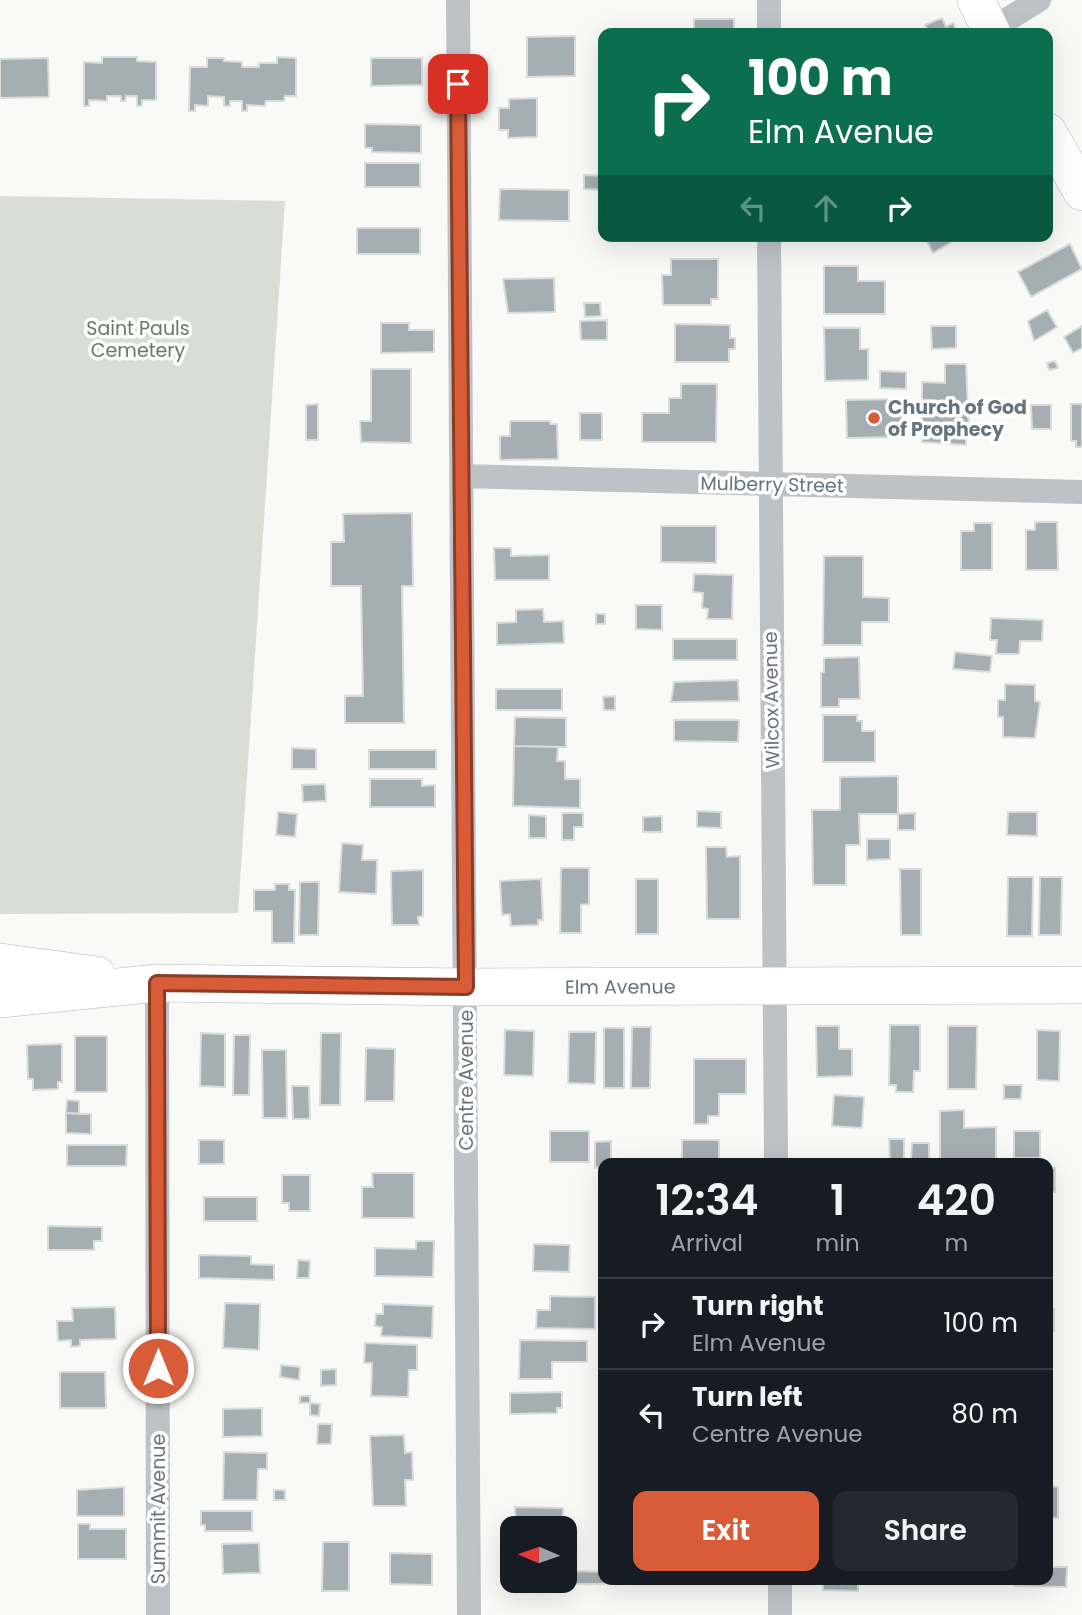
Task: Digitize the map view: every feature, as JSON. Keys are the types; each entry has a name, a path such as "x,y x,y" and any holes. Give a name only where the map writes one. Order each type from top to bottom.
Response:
{"main road":[{"path":"1053,141 1082,192"},
{"name":"Elm Avenue","path":"0,962 157,983"},
{"name":"Elm Avenue","path":"0,999 157,983 466,987 1082,985"}],"street":[{"name":"Centre Avenue","path":"458,0 469,1615"},
{"path":"769,0 769,28"},
{"path":"986,21 1039,0"},
{"name":"Wilcox Avenue","path":"769,242 776,1158"},
{"name":"Mulberry Street","path":"463,476 1082,492"},
{"name":"Summit Avenue","path":"157,983 158,1615"},
{"path":"780,1585 780,1615"}],"green space":[{"name":"Saint Pauls Cemetery","path":"0,196 285,201 238,913 0,914"}],"building":[{"path":"942,18 946,27 953,23 956,28 926,28 925,25"},
{"path":"694,19 734,19 734,28 694,28"},
{"path":"575,36 575,76 527,77 527,37"},
{"path":"102,57 137,57 137,61 156,62 156,100 142,100 142,106 137,106 137,96 126,96 125,101 121,101 121,96 107,96 107,101 89,100 89,106 84,106 84,62 102,63"},
{"path":"277,57 296,58 296,96 285,96 284,101 266,101 265,106 247,105 247,111 242,111 242,101 230,101 230,106 224,106 224,97 208,96 208,106 195,105 195,111 189,111 190,67 207,67 207,58 224,58 224,61 242,62 242,67 259,67 259,63 277,63"},
{"path":"48,58 49,97 0,98 0,59"},
{"path":"371,58 422,58 422,85 371,86"},
{"path":"537,98 537,137 508,138 508,130 499,130 499,108 509,108 509,99"},
{"path":"365,124 421,125 421,153 372,152 372,148 365,148"},
{"path":"365,163 420,163 420,187 365,187"},
{"path":"584,175 598,176 598,190 584,189"},
{"path":"500,189 569,190 569,221 499,220"},
{"path":"357,228 420,228 420,254 357,254"},
{"path":"927,242 952,242 933,253"},
{"path":"1070,244 1082,269 1031,297 1018,272"},
{"path":"671,259 718,259 718,299 711,299 711,305 663,305 662,275 671,275"},
{"path":"824,266 858,266 858,281 885,281 885,314 824,314"},
{"path":"554,278 555,312 508,313 503,279"},
{"path":"584,303 600,303 601,316 585,317"},
{"path":"1047,310 1057,327 1034,341 1028,321"},
{"path":"607,320 607,340 581,340 580,321"},
{"path":"381,323 409,323 409,330 434,330 434,352 381,353"},
{"path":"675,324 730,325 730,338 735,338 735,349 729,349 729,362 675,362"},
{"path":"931,326 956,326 956,348 932,349"},
{"path":"1082,326 1082,348 1073,353 1064,337"},
{"path":"824,328 860,328 860,349 868,349 868,380 825,381"},
{"path":"1055,361 1058,368 1049,370 1047,363"},
{"path":"945,364 966,364 969,431 966,431 966,445 922,442 922,382 945,383"},
{"path":"371,369 411,369 411,443 361,442 360,421 371,421"},
{"path":"880,371 906,372 906,389 880,388"},
{"path":"681,384 717,384 716,442 642,442 642,413 669,413 669,398 681,398"},
{"name":"Church of God of Prophecy","path":"901,399 902,437 847,438 846,400"},
{"path":"318,404 318,440 306,440 306,405"},
{"path":"1071,404 1082,404 1082,447 1076,447 1076,441 1071,441"},
{"path":"1031,405 1051,405 1051,429 1032,429"},
{"path":"580,413 602,413 602,440 580,440"},
{"path":"510,421 550,421 550,424 557,424 558,459 500,460 500,436 510,436"},
{"path":"412,513 413,586 402,586 404,723 345,723 345,696 363,696 361,586 331,586 331,542 344,542 343,514"},
{"path":"1035,522 1057,522 1058,570 1026,570 1026,530 1035,530"},
{"path":"974,523 992,523 992,570 961,570 961,531 974,531"},
{"path":"661,526 716,526 716,563 661,562"},
{"path":"494,548 511,548 511,556 549,555 549,580 495,580"},
{"path":"824,556 863,556 863,597 889,598 889,622 862,622 862,645 823,645"},
{"path":"694,574 733,575 732,619 707,619 708,609 702,608 703,593 693,592"},
{"path":"636,605 662,605 662,630 636,629"},
{"path":"543,609 544,622 563,621 564,643 497,645 497,623 516,622 516,610"},
{"path":"596,614 605,614 605,624 596,624"},
{"path":"991,618 1043,620 1042,641 1020,641 1019,654 996,654 997,640 990,640"},
{"path":"673,639 737,639 737,660 673,660"},
{"path":"955,652 992,656 990,672 953,669"},
{"path":"859,657 860,699 839,699 839,707 821,707 824,658"},
{"path":"738,680 739,701 671,702 674,682"},
{"path":"1005,684 1035,685 1035,701 1040,702 1035,738 1003,737 1003,717 998,717 998,700 1005,700"},
{"path":"496,689 562,689 562,710 496,710"},
{"path":"615,696 615,710 604,710 603,697"},
{"path":"823,715 857,715 857,721 862,721 862,731 875,731 875,762 823,762"},
{"path":"515,717 566,718 566,747 514,746"},
{"path":"674,720 739,720 738,742 674,741"},
{"path":"514,746 558,747 557,761 565,761 565,779 580,779 580,808 513,806"},
{"path":"292,748 316,749 316,769 292,769"},
{"path":"369,750 436,750 436,769 369,769"},
{"path":"898,776 898,814 859,814 860,845 846,845 846,885 813,885 812,810 840,810 840,777"},
{"path":"370,779 422,779 422,786 435,785 435,807 370,807"},
{"path":"325,784 326,801 303,802 302,785"},
{"path":"697,811 721,812 721,828 697,827"},
{"path":"278,812 297,814 295,837 276,835"},
{"path":"1008,812 1037,812 1037,836 1007,835"},
{"path":"562,813 583,813 583,827 574,827 574,840 562,840"},
{"path":"915,813 915,830 898,830 898,814"},
{"path":"529,815 546,816 546,838 529,838"},
{"path":"662,816 662,832 643,832 643,817"},
{"path":"867,839 890,839 890,859 867,860"},
{"path":"342,843 363,845 362,860 377,860 376,894 339,892"},
{"path":"706,847 726,847 727,857 740,856 740,919 707,919"},
{"path":"561,868 589,868 589,904 581,905 581,933 560,933"},
{"path":"900,869 921,869 921,935 901,935"},
{"path":"423,870 423,916 418,917 419,925 392,925 391,871"},
{"path":"1008,877 1033,877 1032,936 1007,936"},
{"path":"1040,877 1062,877 1061,935 1039,935"},
{"path":"541,879 543,920 538,920 538,925 511,926 510,914 502,915 500,881"},
{"path":"636,879 658,879 658,934 636,934"},
{"path":"300,882 319,882 318,935 299,935"},
{"path":"275,884 289,884 289,890 295,890 294,943 272,943 272,911 254,911 254,890 275,890"},
{"path":"890,1025 920,1025 920,1071 914,1071 913,1092 896,1092 896,1085 889,1085"},
{"path":"816,1026 839,1026 839,1049 852,1049 852,1076 817,1077"},
{"path":"948,1026 977,1026 976,1089 948,1089"},
{"path":"632,1027 651,1027 650,1088 631,1088"},
{"path":"604,1028 624,1028 624,1088 604,1088"},
{"path":"505,1030 534,1031 533,1076 504,1075"},
{"path":"1037,1030 1060,1031 1059,1081 1037,1080"},
{"path":"569,1032 596,1032 595,1084 568,1083"},
{"path":"201,1033 225,1034 225,1087 200,1086"},
{"path":"321,1033 341,1033 340,1105 320,1105"},
{"path":"234,1035 250,1035 249,1095 233,1095"},
{"path":"75,1036 107,1036 107,1092 75,1092"},
{"path":"62,1044 62,1082 58,1082 58,1089 33,1090 33,1079 28,1079 27,1045"},
{"path":"366,1048 395,1049 394,1101 365,1101"},
{"path":"262,1050 286,1050 287,1118 263,1118"},
{"path":"694,1059 746,1059 746,1094 719,1094 719,1116 708,1116 708,1124 694,1124"},
{"path":"1004,1085 1022,1085 1021,1099 1004,1099"},
{"path":"292,1086 309,1086 310,1119 293,1119"},
{"path":"834,1095 864,1097 862,1128 832,1126"},
{"path":"67,1100 79,1101 79,1114 66,1113"},
{"path":"964,1110 964,1128 996,1127 996,1158 940,1158 940,1111"},
{"path":"66,1113 91,1114 91,1134 66,1133"},
{"path":"550,1131 589,1131 589,1162 550,1162"},
{"path":"1014,1131 1040,1131 1040,1158 1014,1158"},
{"path":"889,1139 904,1139 904,1158 890,1158"},
{"path":"199,1140 224,1140 224,1164 199,1164"},
{"path":"682,1140 719,1140 719,1158 682,1158"},
{"path":"611,1141 611,1158 598,1158 598,1167 595,1168 595,1142"},
{"path":"912,1143 929,1143 929,1158 911,1158"},
{"path":"67,1145 127,1145 126,1166 67,1166"},
{"path":"1053,1168 1055,1168 1053,1192"},
{"path":"372,1173 414,1173 414,1218 362,1218 362,1187 373,1187"},
{"path":"282,1175 310,1175 310,1211 289,1211 289,1203 282,1203"},
{"path":"204,1197 257,1197 257,1221 204,1221"},
{"path":"48,1226 102,1227 102,1241 94,1241 94,1250 48,1250"},
{"path":"416,1241 434,1241 433,1277 375,1276 375,1248 416,1249"},
{"path":"534,1244 570,1245 569,1272 533,1271"},
{"path":"199,1255 251,1256 251,1264 274,1265 274,1280 199,1278"},
{"path":"298,1260 310,1261 309,1278 297,1278"},
{"path":"550,1296 595,1297 595,1329 536,1328 537,1310 550,1310"},
{"path":"225,1303 260,1304 259,1350 223,1348"},
{"path":"383,1304 433,1306 432,1338 381,1336 382,1327 375,1326 376,1314 383,1314"},
{"path":"115,1307 116,1339 80,1340 80,1346 71,1347 71,1340 58,1341 57,1321 73,1321 72,1308"},
{"path":"520,1340 587,1341 587,1362 552,1362 552,1379 519,1379"},
{"path":"365,1343 417,1345 417,1370 409,1370 408,1397 371,1396 372,1363 364,1363"},
{"path":"281,1365 300,1367 299,1380 280,1377"},
{"path":"336,1369 336,1385 321,1386 321,1370"},
{"path":"60,1372 105,1372 106,1408 60,1408"},
{"path":"562,1392 562,1408 557,1408 557,1413 510,1414 510,1393"},
{"path":"300,1396 310,1396 310,1403 300,1403"},
{"path":"310,1403 320,1404 319,1416 310,1415"},
{"path":"262,1408 262,1436 223,1437 223,1409"},
{"path":"318,1424 332,1424 331,1444 317,1444"},
{"path":"404,1435 405,1453 412,1452 413,1480 405,1480 406,1506 373,1506 370,1436"},
{"path":"224,1452 267,1453 267,1469 258,1469 257,1500 223,1500"},
{"path":"1053,1486 1058,1487 1058,1518 1053,1518"},
{"path":"124,1487 124,1516 77,1516 77,1490"},
{"path":"274,1490 285,1490 285,1500 274,1500"},
{"path":"515,1507 563,1508 563,1516 515,1516"},
{"path":"201,1511 252,1511 252,1531 205,1531 205,1525 201,1525"},
{"path":"78,1524 90,1524 90,1529 126,1529 126,1559 78,1559"},
{"path":"323,1542 349,1542 349,1591 322,1591"},
{"path":"259,1543 260,1573 223,1574 222,1544"},
{"path":"390,1553 432,1554 432,1585 390,1584"},
{"path":"1053,1567 1067,1567 1066,1587 1014,1586 1053,1585"},
{"path":"578,1571 598,1572 598,1584 578,1584"},
{"path":"823,1585 858,1585 858,1591 823,1590"}],"place":[{"name":"Church of God of Prophecy","path":"874,418"}],"route":[{"path":"158,1368 157,983 466,987 458,84"}]}
